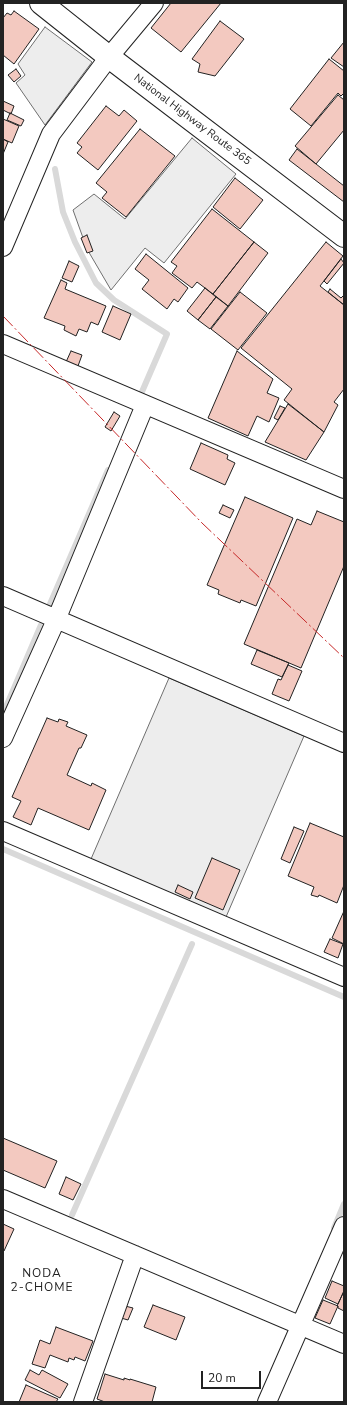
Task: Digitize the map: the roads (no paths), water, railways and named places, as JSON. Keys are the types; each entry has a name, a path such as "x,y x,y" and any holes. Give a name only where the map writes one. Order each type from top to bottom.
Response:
{"highway":[{"name":"National Highway Route 365","path":"41,3 109,57 344,236"}],"street":[{"path":"3,248 52,134 109,57 154,3"},
{"path":"3,344 344,489"},
{"path":"3,738 56,620 145,405"},
{"path":"3,596 344,743"},
{"path":"3,831 344,977"},
{"path":"3,1199 344,1344"},
{"path":"267,1402 344,1226"},
{"path":"83,1402 134,1255"}],"waterway":[{"path":"55,169 63,212 75,242 96,283 114,300 167,334 141,394"},
{"path":"50,604 108,470"},
{"path":"3,714 41,625"},
{"path":"3,849 344,997"},
{"path":"72,1215 192,944"},
{"path":"334,1228 344,1204"}],"district":[{"name":"NODA 2-CHOME","path":"42,1281"}]}
